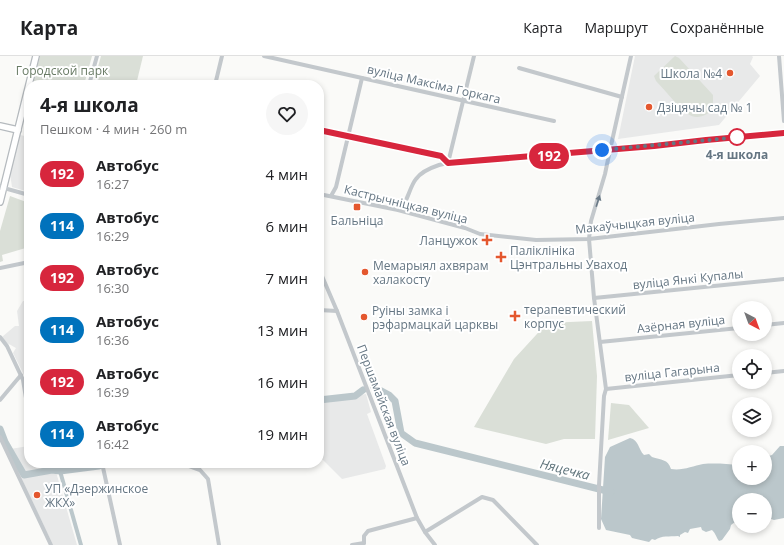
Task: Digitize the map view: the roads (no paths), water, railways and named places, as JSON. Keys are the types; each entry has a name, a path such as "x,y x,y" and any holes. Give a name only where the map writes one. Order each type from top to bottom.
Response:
{"main road":[{"path":"30,80 36,56"},
{"path":"0,202 2,187 24,105"},
{"path":"0,126 18,130"}],"street":[{"path":"90,80 97,56"},
{"path":"217,80 222,56"},
{"name":"вуліца Максіма Горкага","path":"264,56 463,102 554,121"},
{"path":"448,163 474,56"},
{"path":"599,528 599,486 604,400 606,389 594,298 589,239 591,221 605,174 631,56"},
{"path":"779,56 784,121"},
{"path":"519,68 622,97"},
{"path":"331,196 336,187 362,78"},
{"path":"324,131 441,156 448,163"},
{"path":"398,210 404,205 412,184 421,174 430,168 448,163 525,158 784,133"},
{"path":"2,187 24,194"},
{"name":"Кастрычніцкая вуліца","path":"324,195 398,210 487,235"},
{"name":"Макаўчыцкая вуліца","path":"487,235 536,240 589,239 784,218"},
{"path":"0,268 24,263"},
{"name":"вуліца Янкі Купалы","path":"594,298 784,279"},
{"name":"Першамайская вуліца","path":"324,280 338,311 417,518 435,545"},
{"path":"324,310 338,311"},
{"path":"772,324 784,323"},
{"name":"Азёрная вуліца","path":"600,342 732,329"},
{"path":"0,337 8,346 21,375 24,386"},
{"path":"772,372 784,371"},
{"path":"0,400 21,375"},
{"name":"вуліца Гагарына","path":"606,389 732,376"},
{"path":"0,437 51,545"},
{"path":"103,468 120,545"},
{"path":"195,468 200,470 208,479 219,545"},
{"path":"425,532 482,497 493,500 537,545"},
{"path":"352,545 364,544 364,536 368,531 417,518"}],"waterway":[{"name":"Няцечка","path":"374,387 389,395 395,401 401,433 415,443 611,492"},
{"name":"Няцечка","path":"324,399 355,396 363,390"},
{"name":"Няцечка","path":"0,429 5,442 24,475 52,470 60,471 83,468"},
{"path":"60,471 81,545"}],"place":[{"name":"Школа №4","path":"730,73"},
{"name":"Дзіцячы сад № 1","path":"649,107"},
{"name":"4-я школа","path":"737,137"},
{"name":"Бальніца","path":"357,207"},
{"name":"Ланцужок","path":"487,240"},
{"name":"Паліклініка Цэнтральны Уваход","path":"501,257"},
{"name":"Мемарыял ахвярам халакосту","path":"365,272"},
{"name":"терапевтический корпус","path":"515,316"},
{"name":"Руіны замка і рэфармацкай царквы","path":"364,317"},
{"name":"УП «Дзержинское ЖКХ»","path":"37,495"}],"park label":[{"name":"Городской парк","path":"62,70"}]}
